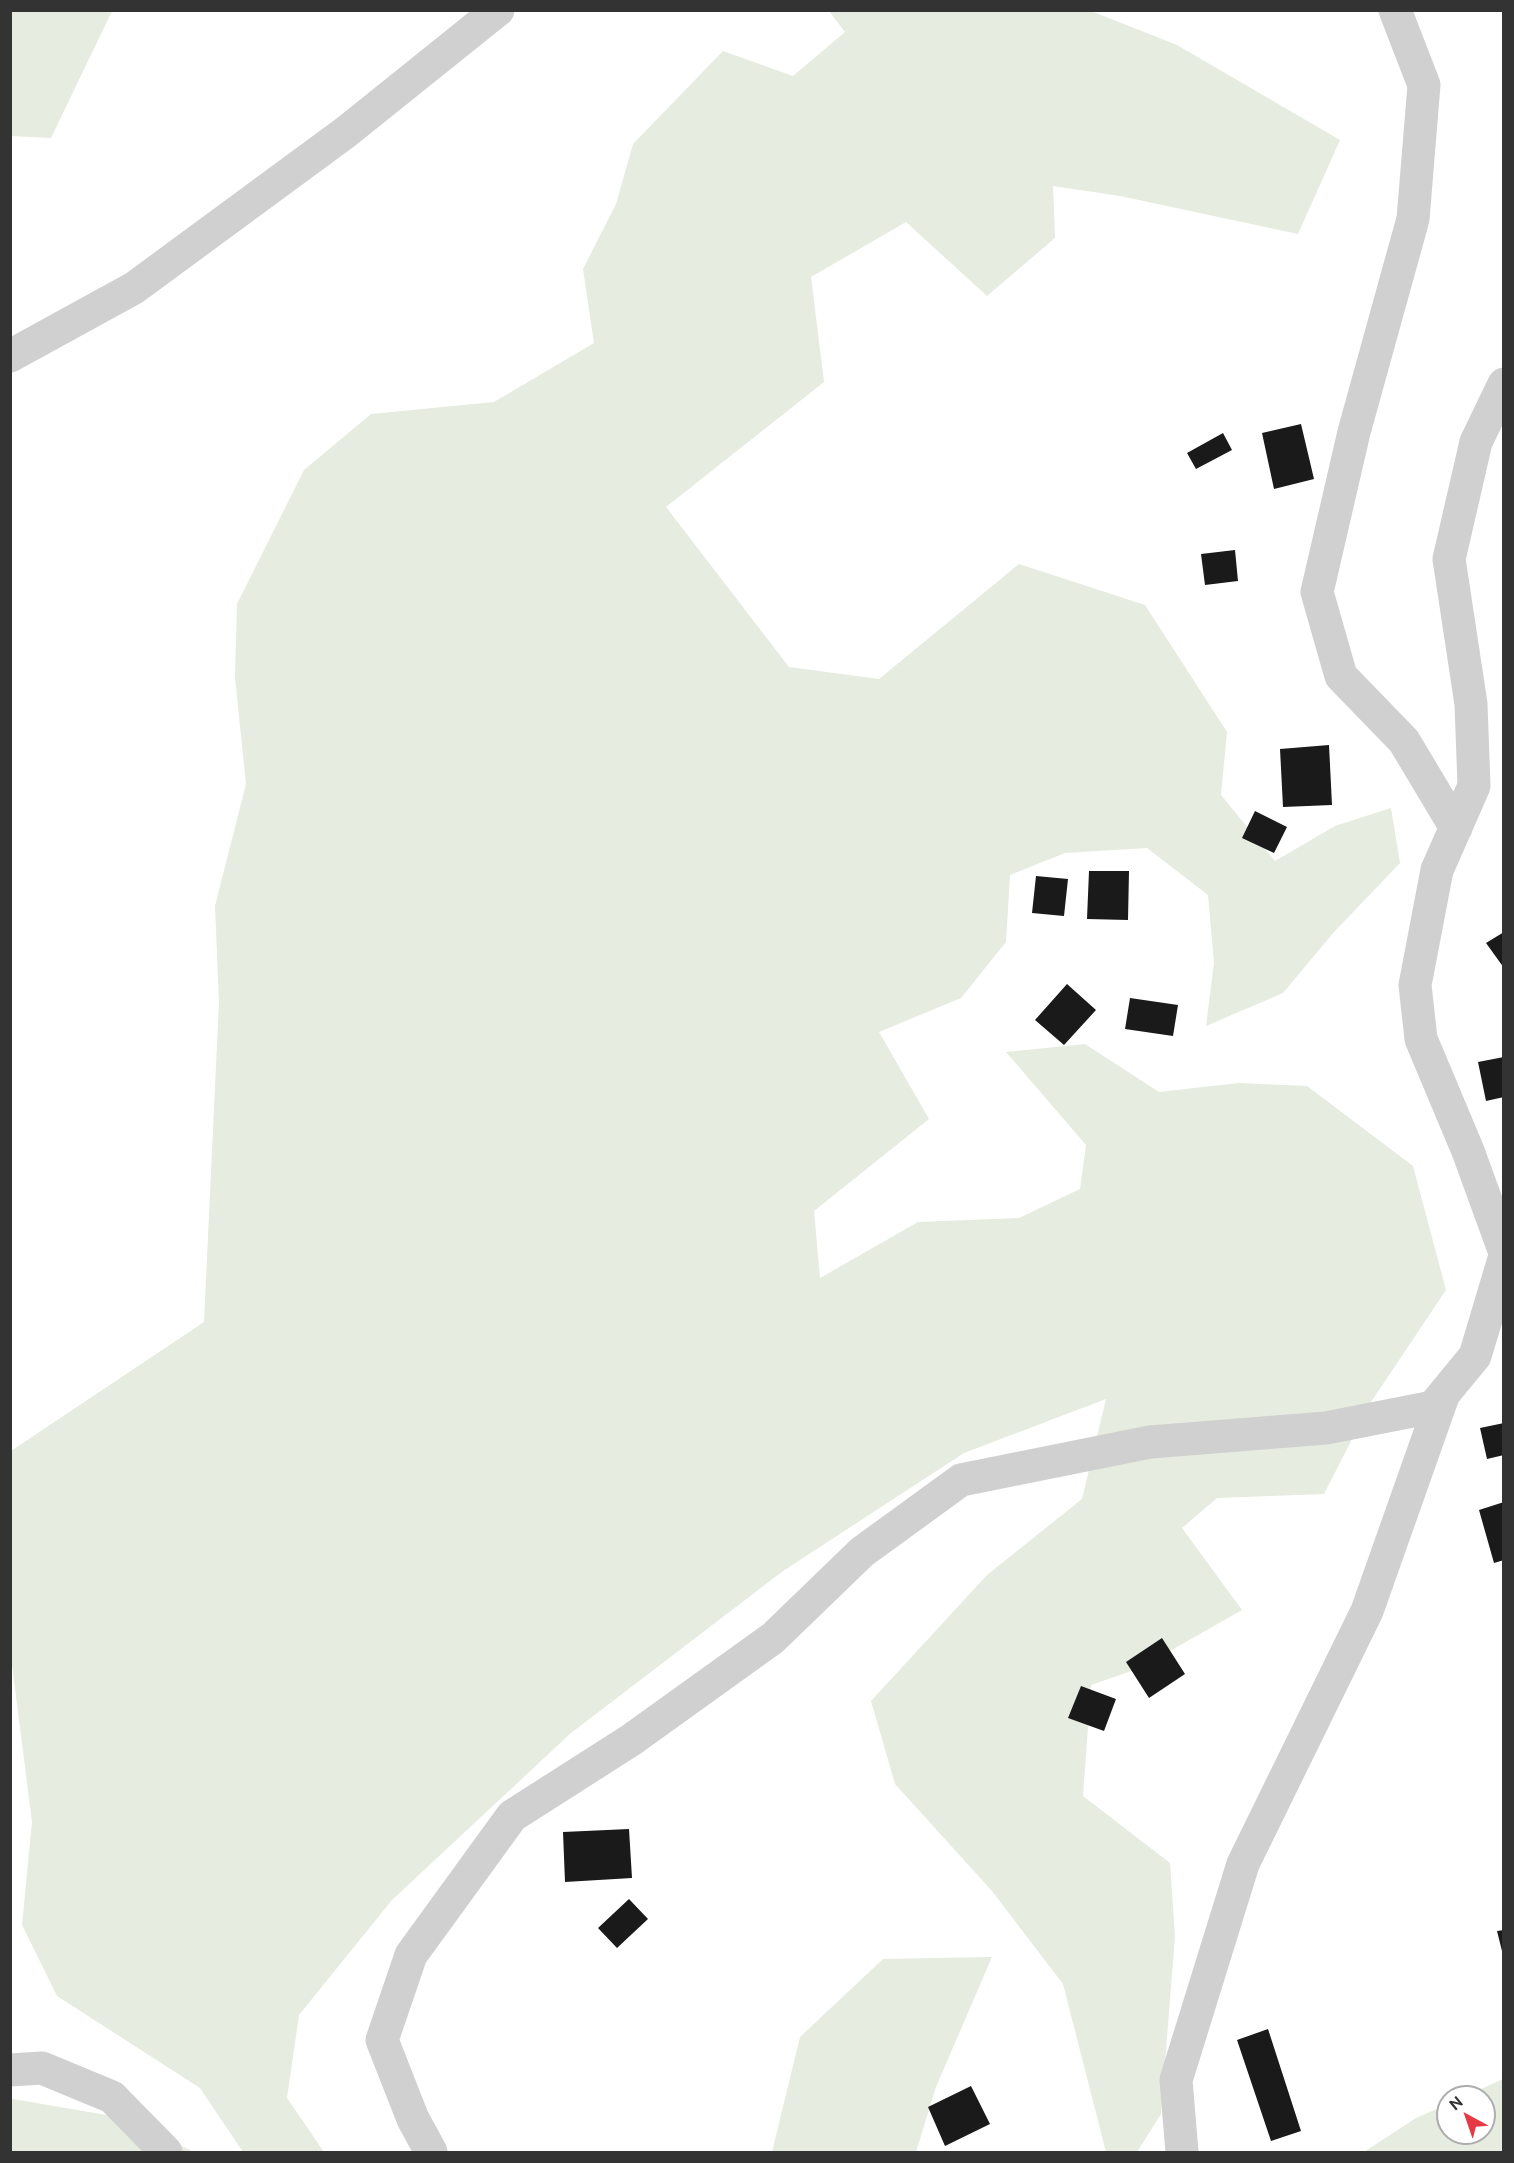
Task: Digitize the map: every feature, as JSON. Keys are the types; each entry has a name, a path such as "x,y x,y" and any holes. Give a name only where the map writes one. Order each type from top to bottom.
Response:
{"street":[{"path":"10,356 134,288 346,132 498,10"},
{"path":"1395,10 1424,85 1413,219 1354,432 1317,592 1341,676 1404,741 1456,828"},
{"path":"1503,384 1476,442 1449,559 1471,704 1474,786 1437,870 1415,985 1421,1039 1468,1150 1503,1250"},
{"path":"431,2152 413,2119 382,2040 411,1955 512,1816 631,1740 773,1638 862,1552 961,1480 1150,1442 1326,1428 1433,1407 1475,1356 1503,1259"},
{"path":"1182,2152 1176,2080 1243,1864 1367,1611 1443,1396"},
{"path":"10,2070 42,2068 112,2097 166,2152"}],"shaded area":[{"path":"11,10 112,11 51,138 11,136"},
{"path":"829,11 1091,11 1177,45 1340,140 1298,234 1120,196 1053,186 1055,238 987,296 906,222 811,277 824,382 666,507 789,667 879,679 1019,564 1145,605 1227,732 1221,795 1275,861 1335,826 1391,808 1400,863 1334,932 1283,993 1206,1026 1214,963 1208,895 1147,848 1065,853 1010,875 1006,942 961,998 879,1032 929,1119 814,1211 820,1278 918,1222 1019,1218 1080,1189 1086,1145 1006,1052 1085,1044 1159,1092 1239,1083 1307,1086 1413,1166 1446,1290 1371,1402 1324,1494 1217,1498 1182,1528 1242,1610 1140,1668 1091,1685 1083,1796 1170,1863 1175,1936 1161,2114 1137,2152 1106,2152 1063,1984 992,1891 895,1784 871,1701 987,1575 1082,1499 1106,1399 964,1453 783,1571 571,1733 392,1900 299,2015 287,2098 324,2152 243,2152 200,2088 57,1996 22,1925 32,1822 11,1657 11,1451 204,1322 219,1002 215,906 246,784 235,677 237,604 304,470 371,414 494,402 594,343 583,269 616,204 633,144 723,51 793,76 845,32"},
{"path":"992,1957 936,2087 916,2152 772,2152 800,2037 883,1959"},
{"path":"1503,2079 1503,2152 1364,2152 1416,2118 1436,2109 1436,2145 1496,2145 1496,2085 1490,2085"},
{"path":"11,2100 124,2118 194,2152 11,2152"}],"building":[{"path":"1301,424 1314,479 1274,489 1262,433"},
{"path":"1223,433 1232,450 1196,469 1187,453"},
{"path":"1235,550 1238,581 1205,585 1201,554"},
{"path":"1329,745 1332,805 1283,807 1280,749"},
{"path":"1255,811 1287,827 1274,853 1242,838"},
{"path":"1089,871 1129,871 1128,920 1087,919"},
{"path":"1036,876 1068,879 1064,916 1032,913"},
{"path":"1504,932 1504,968 1486,943"},
{"path":"1067,984 1096,1010 1064,1045 1035,1020"},
{"path":"1130,998 1178,1005 1173,1036 1125,1029"},
{"path":"1504,1057 1504,1097 1486,1101 1478,1062"},
{"path":"1504,1423 1504,1455 1487,1459 1480,1428"},
{"path":"1504,1502 1504,1560 1494,1563 1479,1510"},
{"path":"1162,1638 1185,1674 1149,1698 1126,1662"},
{"path":"1081,1686 1116,1699 1104,1731 1068,1718"},
{"path":"629,1829 632,1878 565,1882 563,1832"},
{"path":"629,1899 648,1919 617,1948 598,1928"},
{"path":"1504,1930 1504,1955 1503,1955 1497,1931"},
{"path":"1268,2029 1301,2131 1271,2141 1237,2040"},
{"path":"971,2086 990,2124 945,2146 928,2107"}]}
